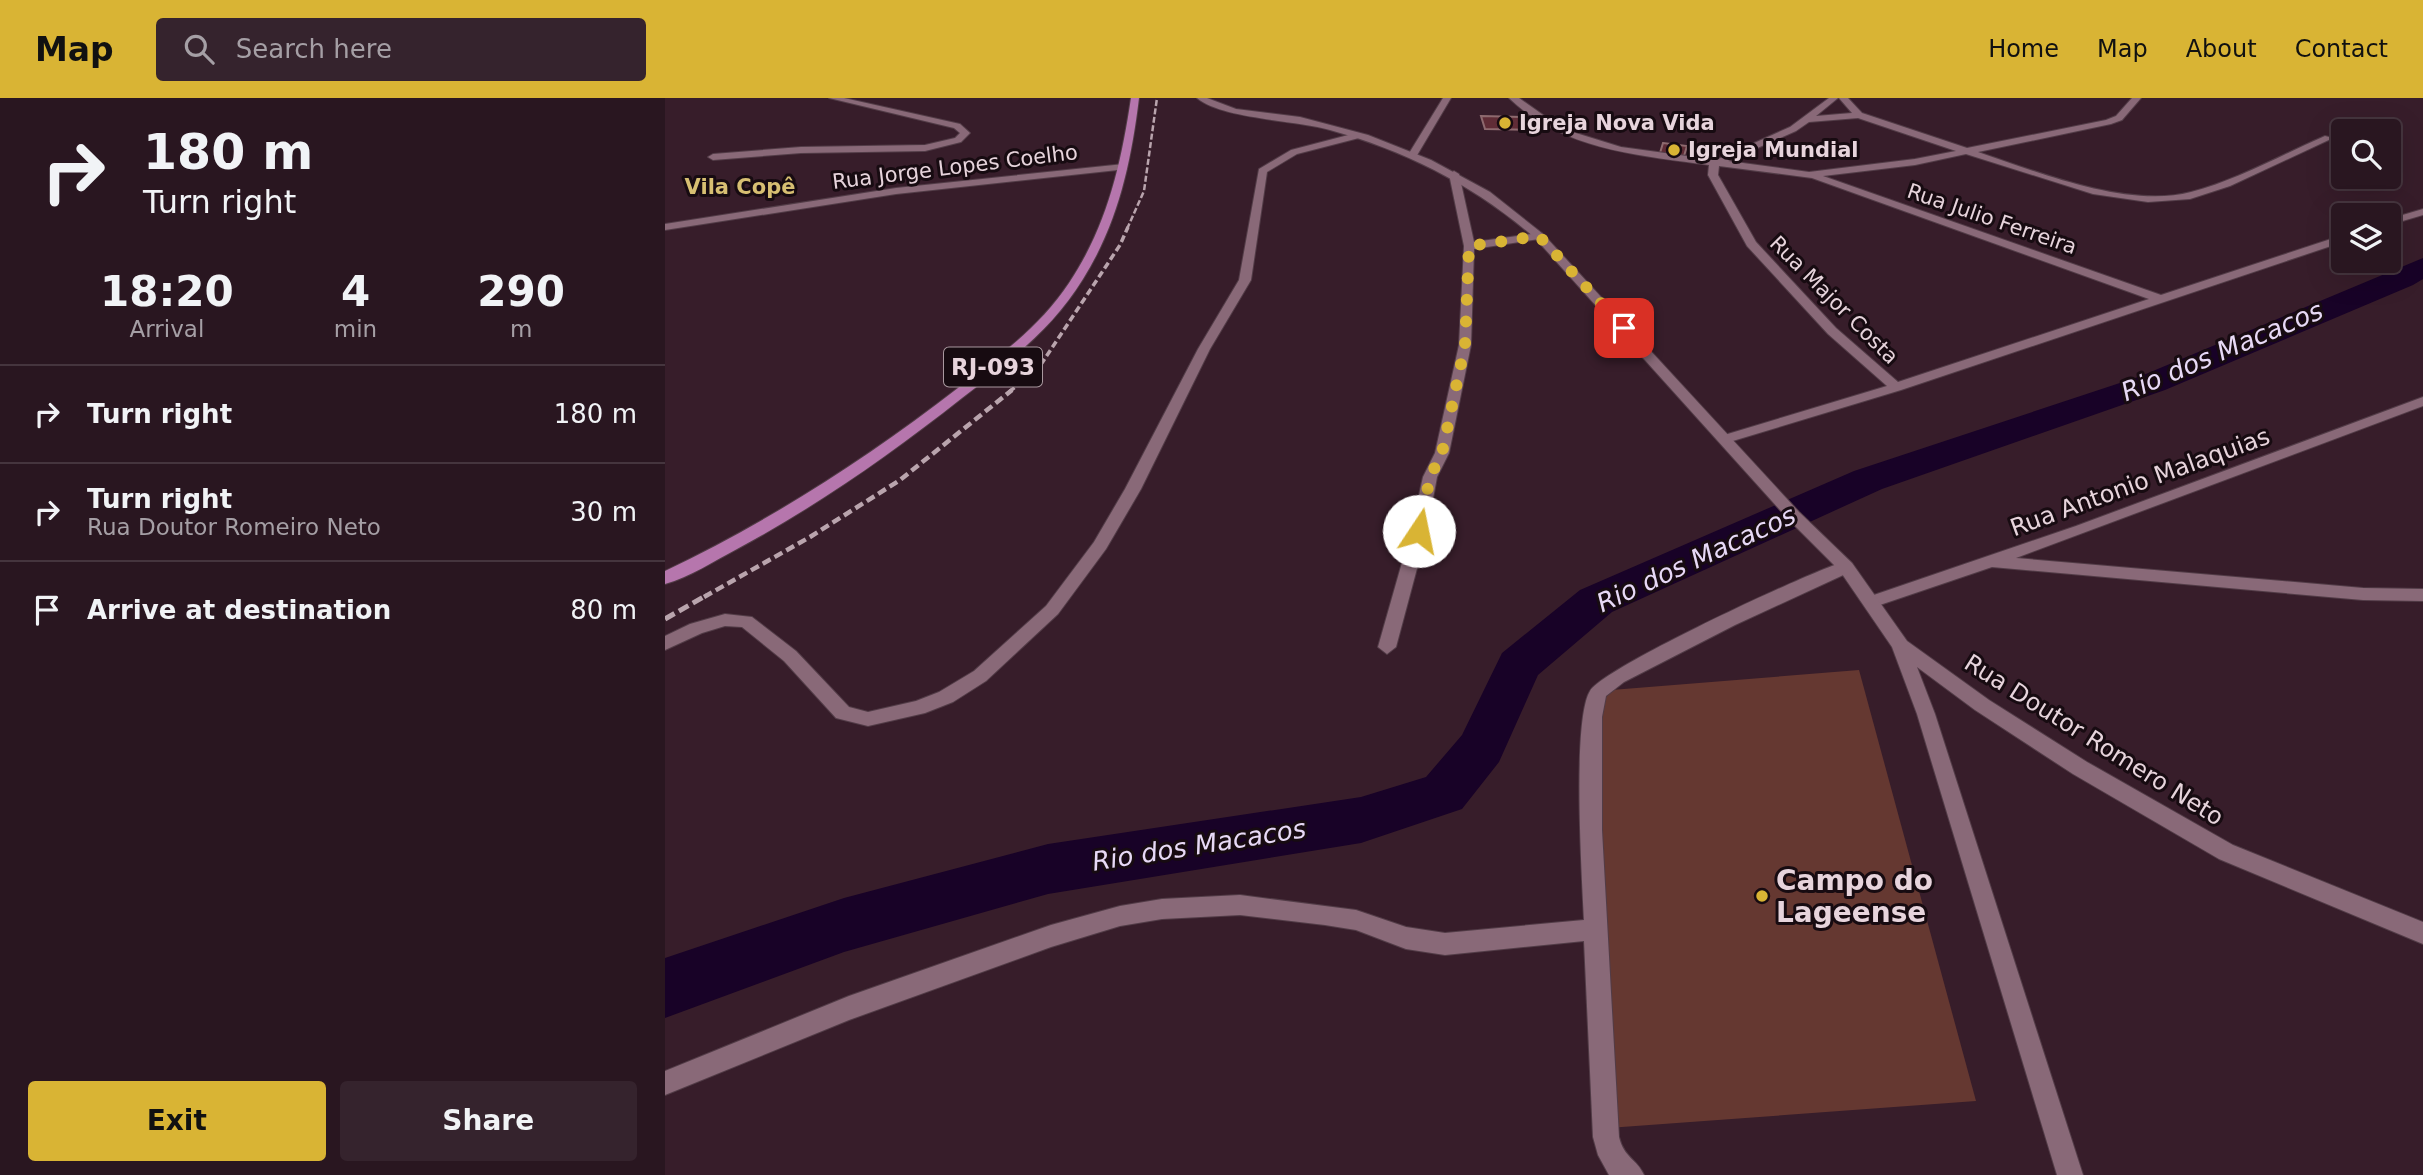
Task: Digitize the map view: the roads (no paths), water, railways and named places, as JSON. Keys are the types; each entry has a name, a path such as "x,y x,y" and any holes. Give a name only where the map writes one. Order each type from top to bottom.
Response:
{"main road":[{"name":"RJ-093","path":"665,578 734,545 799,509 926,420 1032,335 1059,305 1095,246 1125,167 1135,98"}],"street":[{"path":"713,157 801,150 925,148 958,140 965,133 957,126 833,98"},
{"path":"1201,98 1219,107 1292,118 1413,155 1454,174 1507,208 1539,236 1794,516 1846,567 1900,645 1926,714 2070,1175"},
{"path":"1413,155 1447,98"},
{"path":"1513,98 1546,124 1585,141 1621,150 1809,175 1915,162 2108,122 2119,118 2137,98"},
{"path":"1714,164 1809,119 1834,98"},
{"path":"1843,98 1859,115"},
{"path":"1809,119 1859,115 2093,191 2129,197 2175,198 2226,184 2328,138"},
{"path":"665,644 696,628 725,620 746,621 790,656 843,713 868,719 918,708 946,697 980,676 1052,610 1100,545 1133,489 1204,349 1240,293 1245,280 1262,171 1294,152 1356,136"},
{"name":"Rua Major Costa","path":"1714,164 1716,183 1751,244 1832,331 1896,387"},
{"name":"Rua Jorge Lopes Coelho","path":"665,227 896,191 1125,167"},
{"path":"1387,647 1419,531 1430,477 1442,453 1465,345 1469,246 1454,174"},
{"name":"Rua Julio Ferreira","path":"1809,175 2162,299"},
{"path":"2401,218 2423,212"},
{"path":"1469,246 1539,236"},
{"path":"1726,439 1896,387 2331,242"},
{"name":"Rua Antonio Malaquias","path":"1871,602 2082,530 2423,401"},
{"path":"1988,561 2363,594 2423,595"},
{"path":"1631,1175 1621,1170 1611,1158 1606,1137 1591,789 1593,701 1607,685 1786,590 1846,567"},
{"name":"Rua Doutor Romero Neto","path":"1900,645 1982,705 2069,761 2226,852 2423,933"},
{"path":"665,1083 849,1009 1051,936 1119,916 1162,909 1262,907 1356,920 1406,938 1445,944 1596,929"}],"waterway":[{"name":"Rio dos Macacos","path":"665,988 844,925 1048,869 1361,820 1444,793 1481,748 1519,665 1596,601 1868,480 2153,383 2402,279 2423,267"}],"railway":[{"path":"1127,229 1144,191 1157,98"},
{"path":"1009,392 1038,369 1120,245 1128,227"},
{"path":"704,597 810,537 900,480 1012,390"},
{"path":"665,619 707,595"}],"place":[{"name":"Igreja Nova Vida","path":"1505,123"},
{"name":"Igreja Mundial","path":"1674,150"},
{"name":"Campo do Lageense","path":"1762,896"}],"district":[{"name":"Vila Copê","path":"740,187"}]}
